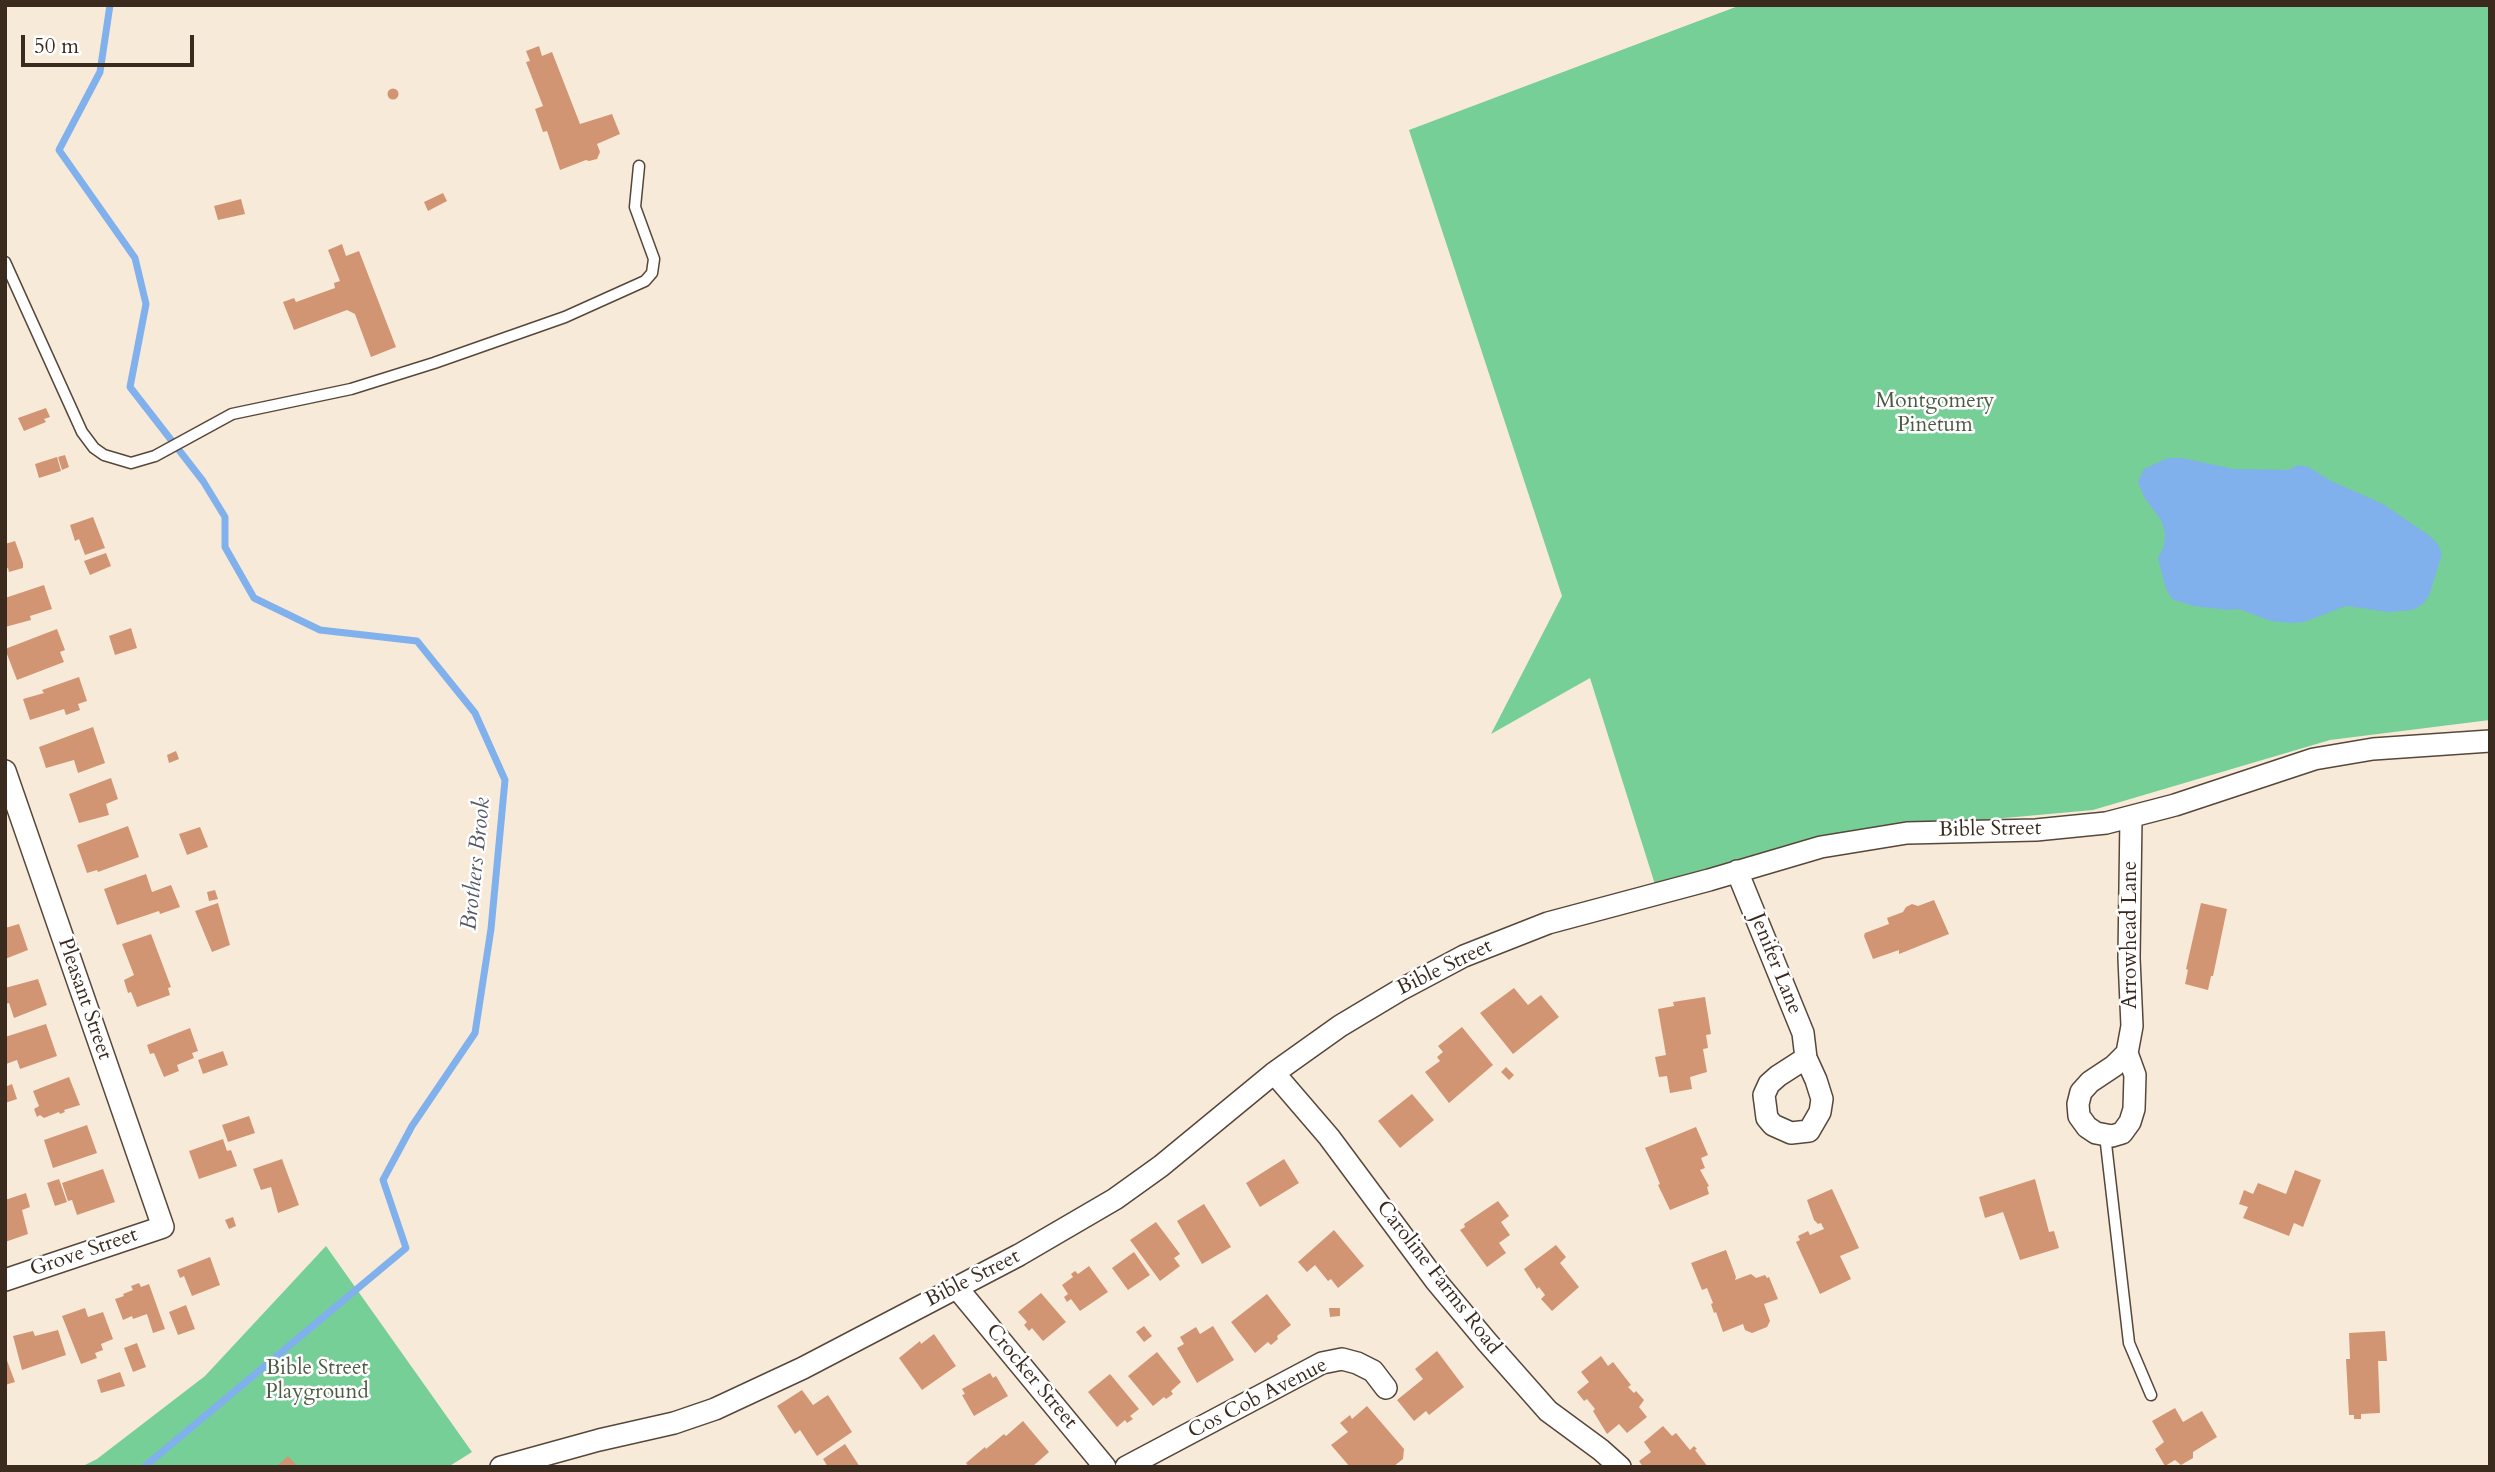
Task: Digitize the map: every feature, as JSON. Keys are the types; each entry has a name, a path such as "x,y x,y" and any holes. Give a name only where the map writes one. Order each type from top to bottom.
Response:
{"street":[{"name":"Bible Street","path":"501,1467 674,1423 715,1409 803,1368 1054,1237 1115,1199 1169,1159 1274,1073 1374,1005 1486,947 1548,923 1821,847 1891,835 2062,828 2106,823 2314,759 2373,749 2490,741"},
{"name":"Pleasant Street","path":"5,771 163,1227"},
{"name":"Arrowhead Lane","path":"2105,1135 2122,1133 2130,1122 2136,1092 2127,1053 2132,1026 2129,958 2131,817"},
{"name":"Jenifer Lane","path":"1737,872 1803,1033 1806,1058"},
{"path":"2105,1135 2087,1127 2079,1116 2077,1104 2081,1092 2090,1082 2114,1066 2127,1053"},
{"name":"Caroline Farms Road","path":"1274,1073 1329,1137 1436,1281 1487,1342 1548,1411 1620,1467"},
{"name":"Grove Street","path":"5,1280 163,1227"},
{"name":"Crocker Street","path":"957,1287 1105,1467"},
{"name":"Cos Cob Avenue","path":"1126,1467 1322,1363 1342,1359 1357,1363 1373,1371 1386,1388"}],"lane":[{"path":"5,262 89,442 104,455 131,463 155,456 232,414 352,389 435,363 565,317 645,281 652,273 654,259 635,207 639,166"},
{"path":"2105,1135 2129,1343 2151,1395"}],"green space":[{"name":"Montgomery Pinetum","path":"1741,5 2490,5 2490,720 2330,740 2093,810 1905,827 1658,894 1590,678 1491,734 1562,596 1409,130"},
{"name":"Bible Street Playground","path":"326,1246 472,1452 448,1467 81,1467 97,1459 205,1376"}],"water":[{"path":"2168,458 2182,458 2234,469 2288,470 2298,465 2309,467 2329,480 2383,504 2438,544 2442,554 2429,596 2422,605 2412,610 2389,612 2346,606 2304,622 2292,623 2271,621 2239,609 2193,606 2172,599 2166,589 2158,558 2164,546 2165,533 2161,520 2144,497 2138,482 2144,469"}],"building":[{"path":"539,46 542,56 552,52 580,124 612,114 620,134 597,144 600,152 597,159 586,160 560,170 547,131 543,132 535,109 543,106 526,62 530,61 526,51"},
{"path":"393,89 397,90 397,98 393,99 389,98 388,94 389,90"},
{"path":"443,193 447,201 428,211 424,202"},
{"path":"241,199 245,214 218,220 214,206"},
{"path":"342,244 346,256 359,251 396,347 371,357 355,314 347,310 294,330 283,302 294,298 296,302 335,288 334,283 340,281 328,250"},
{"path":"46,408 50,417 44,419 46,422 24,431 18,418"},
{"path":"65,455 69,467 62,470 58,457"},
{"path":"57,457 61,471 39,478 35,464"},
{"path":"93,517 105,548 85,555 79,539 75,541 70,525"},
{"path":"15,541 23,568 9,572 8,568 5,569 5,544"},
{"path":"106,553 111,566 90,575 84,561"},
{"path":"44,585 52,609 30,616 31,620 5,627 5,598"},
{"path":"131,628 137,648 115,655 109,636"},
{"path":"57,629 65,650 60,652 64,662 17,680 5,649"},
{"path":"79,677 87,701 78,704 80,710 66,715 64,709 30,720 23,699"},
{"path":"93,727 105,763 78,773 74,760 46,768 39,747"},
{"path":"176,751 179,759 169,763 167,755"},
{"path":"111,778 118,799 106,804 109,815 79,823 69,794"},
{"path":"128,826 139,857 98,872 87,873 77,845"},
{"path":"200,827 208,847 187,855 179,834"},
{"path":"146,874 152,892 171,885 180,907 117,925 104,889"},
{"path":"215,890 218,899 209,901 207,892"},
{"path":"1934,900 1949,934 1899,954 1899,950 1873,959 1865,933 1889,924 1887,918 1903,912 1912,904 1918,906"},
{"path":"218,903 230,945 212,952 195,911"},
{"path":"2201,903 2227,909 2208,990 2185,984"},
{"path":"19,924 28,950 5,959 5,928"},
{"path":"151,934 171,987 168,988 170,995 137,1007 124,980 134,975 122,944"},
{"path":"38,979 47,1005 14,1018 9,1003 5,1004 5,988"},
{"path":"1514,988 1528,1005 1541,995 1559,1017 1513,1054 1480,1013"},
{"path":"1705,997 1711,1034 1706,1035 1708,1048 1703,1049 1707,1072 1690,1077 1692,1089 1670,1093 1667,1076 1659,1077 1655,1057 1666,1055 1658,1009 1674,1006 1673,1002"},
{"path":"46,1024 57,1056 20,1069 17,1060 6,1064 5,1037"},
{"path":"1462,1027 1493,1065 1449,1103 1425,1072 1440,1061 1437,1057 1443,1052 1438,1046"},
{"path":"190,1028 198,1051 192,1053 194,1058 177,1065 179,1071 164,1077 154,1053 150,1054 147,1045"},
{"path":"223,1051 228,1065 203,1074 198,1060"},
{"path":"1506,1067 1514,1075 1509,1080 1501,1072"},
{"path":"69,1077 80,1105 60,1114 59,1112 44,1118 40,1115 37,1117 34,1109 39,1106 33,1091"},
{"path":"12,1084 17,1099 5,1103 5,1087"},
{"path":"1412,1094 1434,1120 1400,1148 1378,1121"},
{"path":"249,1116 255,1133 228,1142 222,1125"},
{"path":"87,1125 97,1153 53,1168 44,1140"},
{"path":"1696,1127 1708,1155 1701,1158 1705,1168 1700,1170 1709,1186 1709,1194 1670,1210 1645,1148"},
{"path":"223,1139 237,1166 199,1179 189,1151"},
{"path":"282,1159 299,1205 278,1213 271,1187 261,1190 253,1169"},
{"path":"1284,1159 1299,1183 1260,1207 1246,1183"},
{"path":"103,1169 115,1202 77,1215 72,1200 68,1201 62,1183"},
{"path":"2295,1170 2321,1180 2303,1227 2294,1223 2289,1236 2243,1218 2248,1207 2239,1204 2244,1190 2253,1194 2258,1183 2286,1194"},
{"path":"59,1179 67,1202 55,1206 47,1183"},
{"path":"2035,1179 2049,1232 2054,1231 2059,1248 2020,1260 2003,1212 1985,1218 1979,1197"},
{"path":"1832,1189 1859,1248 1840,1256 1851,1279 1820,1294 1796,1242 1800,1240 1798,1236 1808,1231 1810,1235 1824,1229 1821,1223 1818,1224 1814,1220 1807,1200"},
{"path":"26,1193 30,1207 22,1210 28,1234 5,1242 5,1200"},
{"path":"1498,1201 1509,1216 1501,1222 1510,1235 1499,1243 1506,1253 1487,1267 1460,1230 1465,1227 1464,1224"},
{"path":"1204,1204 1231,1247 1202,1264 1177,1221"},
{"path":"233,1217 236,1226 229,1229 225,1220"},
{"path":"1156,1222 1180,1254 1174,1258 1180,1266 1160,1281 1130,1240"},
{"path":"1334,1230 1364,1266 1338,1288 1331,1279 1328,1281 1315,1265 1307,1272 1298,1262"},
{"path":"1556,1245 1566,1257 1560,1263 1579,1287 1552,1311 1541,1299 1545,1295 1539,1287 1537,1289 1524,1269"},
{"path":"1726,1250 1735,1280 1751,1274 1756,1278 1765,1275 1769,1277 1778,1299 1764,1304 1770,1321 1767,1327 1752,1333 1745,1330 1743,1324 1723,1332 1707,1288 1702,1290 1691,1263"},
{"path":"1134,1252 1150,1275 1128,1290 1112,1268"},
{"path":"210,1257 220,1285 192,1296 184,1276 180,1278 177,1270"},
{"path":"1089,1266 1108,1292 1080,1311 1071,1299 1067,1302 1064,1297 1068,1294 1062,1285 1073,1277 1071,1274 1075,1271 1078,1274"},
{"path":"139,1283 141,1287 149,1284 165,1329 153,1333 147,1314 123,1320 115,1299 133,1290 131,1286"},
{"path":"1041,1293 1066,1322 1043,1341 1032,1328 1029,1331 1024,1325 1027,1322 1018,1312"},
{"path":"1267,1294 1291,1325 1277,1336 1278,1339 1271,1345 1268,1342 1255,1353 1231,1322"},
{"path":"186,1305 195,1329 178,1335 169,1312"},
{"path":"85,1308 88,1317 103,1312 113,1339 101,1344 103,1350 95,1353 97,1358 81,1364 62,1316"},
{"path":"1329,1308 1340,1308 1340,1316 1330,1317"},
{"path":"1144,1326 1152,1336 1144,1342 1136,1332"},
{"path":"1213,1326 1234,1360 1197,1383 1177,1348 1184,1344 1180,1337 1196,1327 1200,1334"},
{"path":"58,1330 66,1355 22,1370 13,1336 33,1331 35,1336"},
{"path":"2385,1331 2387,1361 2378,1361 2380,1413 2361,1414 2361,1419 2354,1419 2354,1415 2349,1415 2346,1359 2350,1359 2349,1333"},
{"path":"934,1334 956,1366 922,1390 899,1358 920,1341 921,1344"},
{"path":"137,1343 146,1367 133,1372 124,1348"},
{"path":"1437,1351 1464,1387 1429,1415 1426,1411 1414,1421 1397,1400 1423,1379 1415,1369"},
{"path":"1157,1352 1181,1382 1171,1391 1173,1394 1153,1406 1128,1376"},
{"path":"5,1355 15,1382 5,1385"},
{"path":"1601,1356 1608,1366 1613,1362 1631,1385 1628,1387 1644,1400 1639,1407 1647,1417 1627,1433 1619,1424 1607,1434 1593,1411 1595,1409 1577,1392 1589,1382 1581,1372"},
{"path":"120,1372 125,1386 101,1393 97,1380"},
{"path":"990,1373 993,1378 996,1376 1008,1396 974,1416 962,1395 965,1394 962,1389"},
{"path":"1110,1374 1139,1409 1130,1416 1133,1419 1127,1423 1125,1420 1117,1427 1088,1392"},
{"path":"802,1390 813,1405 828,1395 852,1432 817,1456 800,1430 795,1434 777,1406"},
{"path":"1367,1406 1404,1449 1403,1459 1394,1466 1350,1467 1331,1445 1348,1432 1340,1423 1350,1415 1352,1419"},
{"path":"2175,1408 2183,1422 2202,1411 2217,1437 2193,1452 2193,1458 2181,1465 2175,1460 2165,1466 2155,1449 2164,1442 2152,1421"},
{"path":"1023,1421 1049,1452 1032,1467 969,1467 966,1463"},
{"path":"1663,1426 1672,1436 1676,1433 1690,1450 1694,1446 1708,1467 1643,1467 1639,1461 1651,1452 1644,1442"},
{"path":"845,1444 860,1467 828,1467 823,1459"},
{"path":"288,1456 298,1467 276,1467"}],"waterway":[{"name":"Brothers Brook","path":"110,5 100,72 59,150 135,258 146,304 130,387 203,481 225,517 225,547 254,598 320,630 417,641 475,713 505,780 491,929 475,1033 412,1126 383,1180 406,1248 144,1467"}]}
